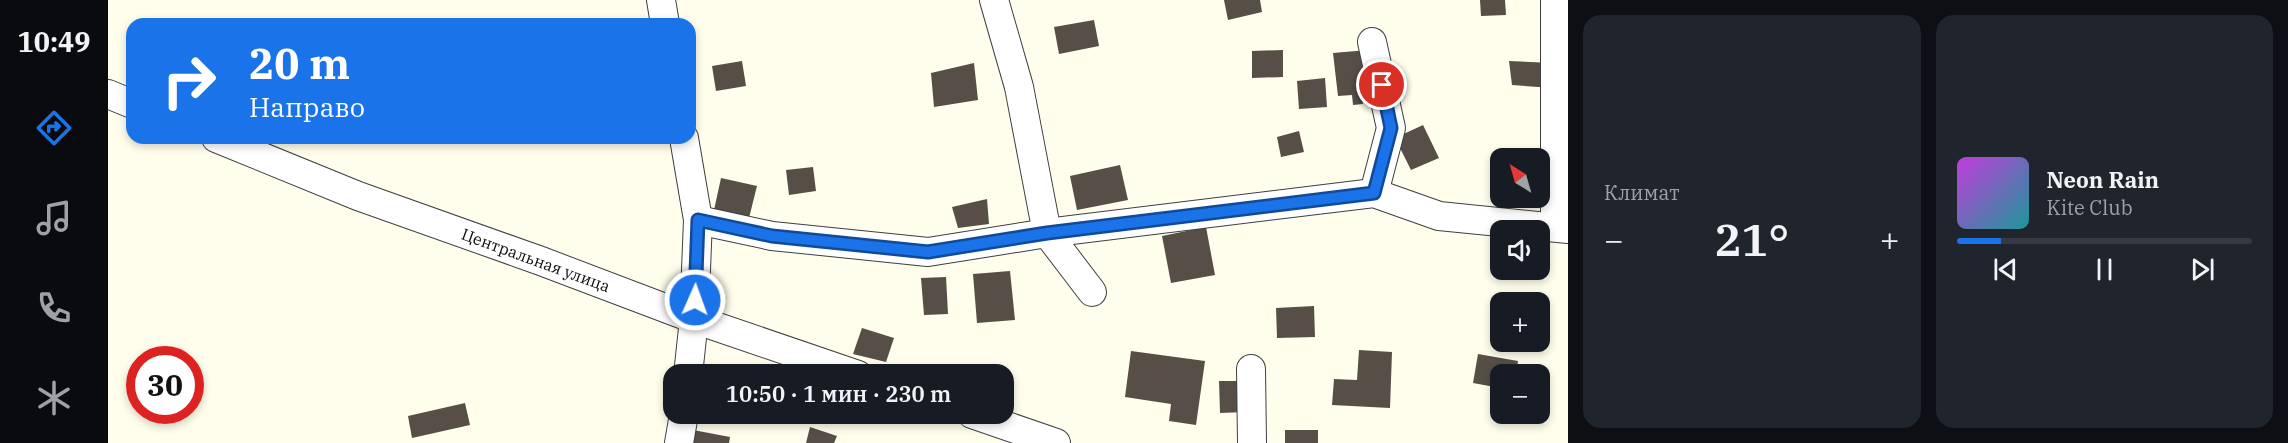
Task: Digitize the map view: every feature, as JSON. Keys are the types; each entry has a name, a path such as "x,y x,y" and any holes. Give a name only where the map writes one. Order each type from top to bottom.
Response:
{"street":[{"path":"661,0 664,18"},
{"path":"994,0 1019,87 1047,233 1092,292"},
{"path":"698,220 772,236 928,252 1047,233 1374,193 1439,216 1562,228 1555,0"},
{"path":"1372,42 1391,128 1374,193"},
{"path":"108,94 126,102"},
{"name":"Центральная улица","path":"231,144 358,196 541,261 694,320 825,364"},
{"path":"685,144 698,220 694,320 689,364"},
{"path":"1251,369 1252,443"},
{"path":"679,443 682,424"},
{"path":"1001,424 1056,443"}],"building":[{"path":"1224,0 1260,0 1262,12 1228,20"},
{"path":"1480,0 1505,0 1506,15 1481,16"},
{"path":"1094,20 1099,46 1059,54 1054,27"},
{"path":"1283,50 1283,77 1252,78 1252,51"},
{"path":"1368,50 1372,92 1362,93 1363,104 1353,105 1352,95 1338,96 1333,53"},
{"path":"742,61 746,86 716,91 712,66"},
{"path":"1509,61 1553,63 1552,88 1512,85"},
{"path":"974,63 978,100 934,107 931,73"},
{"path":"1325,78 1327,107 1299,109 1297,81"},
{"path":"1423,125 1439,158 1411,170 1395,138"},
{"path":"1299,131 1304,152 1281,157 1277,137"},
{"path":"1120,165 1128,200 1077,210 1070,176"},
{"path":"813,167 816,191 789,195 786,170"},
{"path":"721,178 757,186 749,218 714,210"},
{"path":"987,199 989,224 958,228 952,207"},
{"path":"1206,227 1215,275 1171,283 1162,236"},
{"path":"1010,271 1015,320 977,323 973,274"},
{"path":"946,277 948,314 924,315 921,278"},
{"path":"1314,306 1315,337 1277,338 1276,308"},
{"path":"862,328 894,338 886,362 853,354"},
{"path":"1359,350 1392,352 1390,408 1332,405 1334,379 1357,380"},
{"path":"1131,351 1205,361 1196,425 1169,421 1171,404 1125,397"},
{"path":"1478,354 1518,361 1518,364 1490,364 1490,386 1473,383"},
{"path":"1219,381 1244,381 1245,412 1220,413"},
{"path":"465,403 470,425 412,438 408,416"},
{"path":"810,427 837,436 834,443 806,443"},
{"path":"693,430 730,437 729,443 690,443"},
{"path":"1285,430 1318,430 1318,443 1285,443"}],"route":[{"path":"695,300 698,220 772,236 928,252 1047,233 1374,193 1391,128 1382,85"}]}
